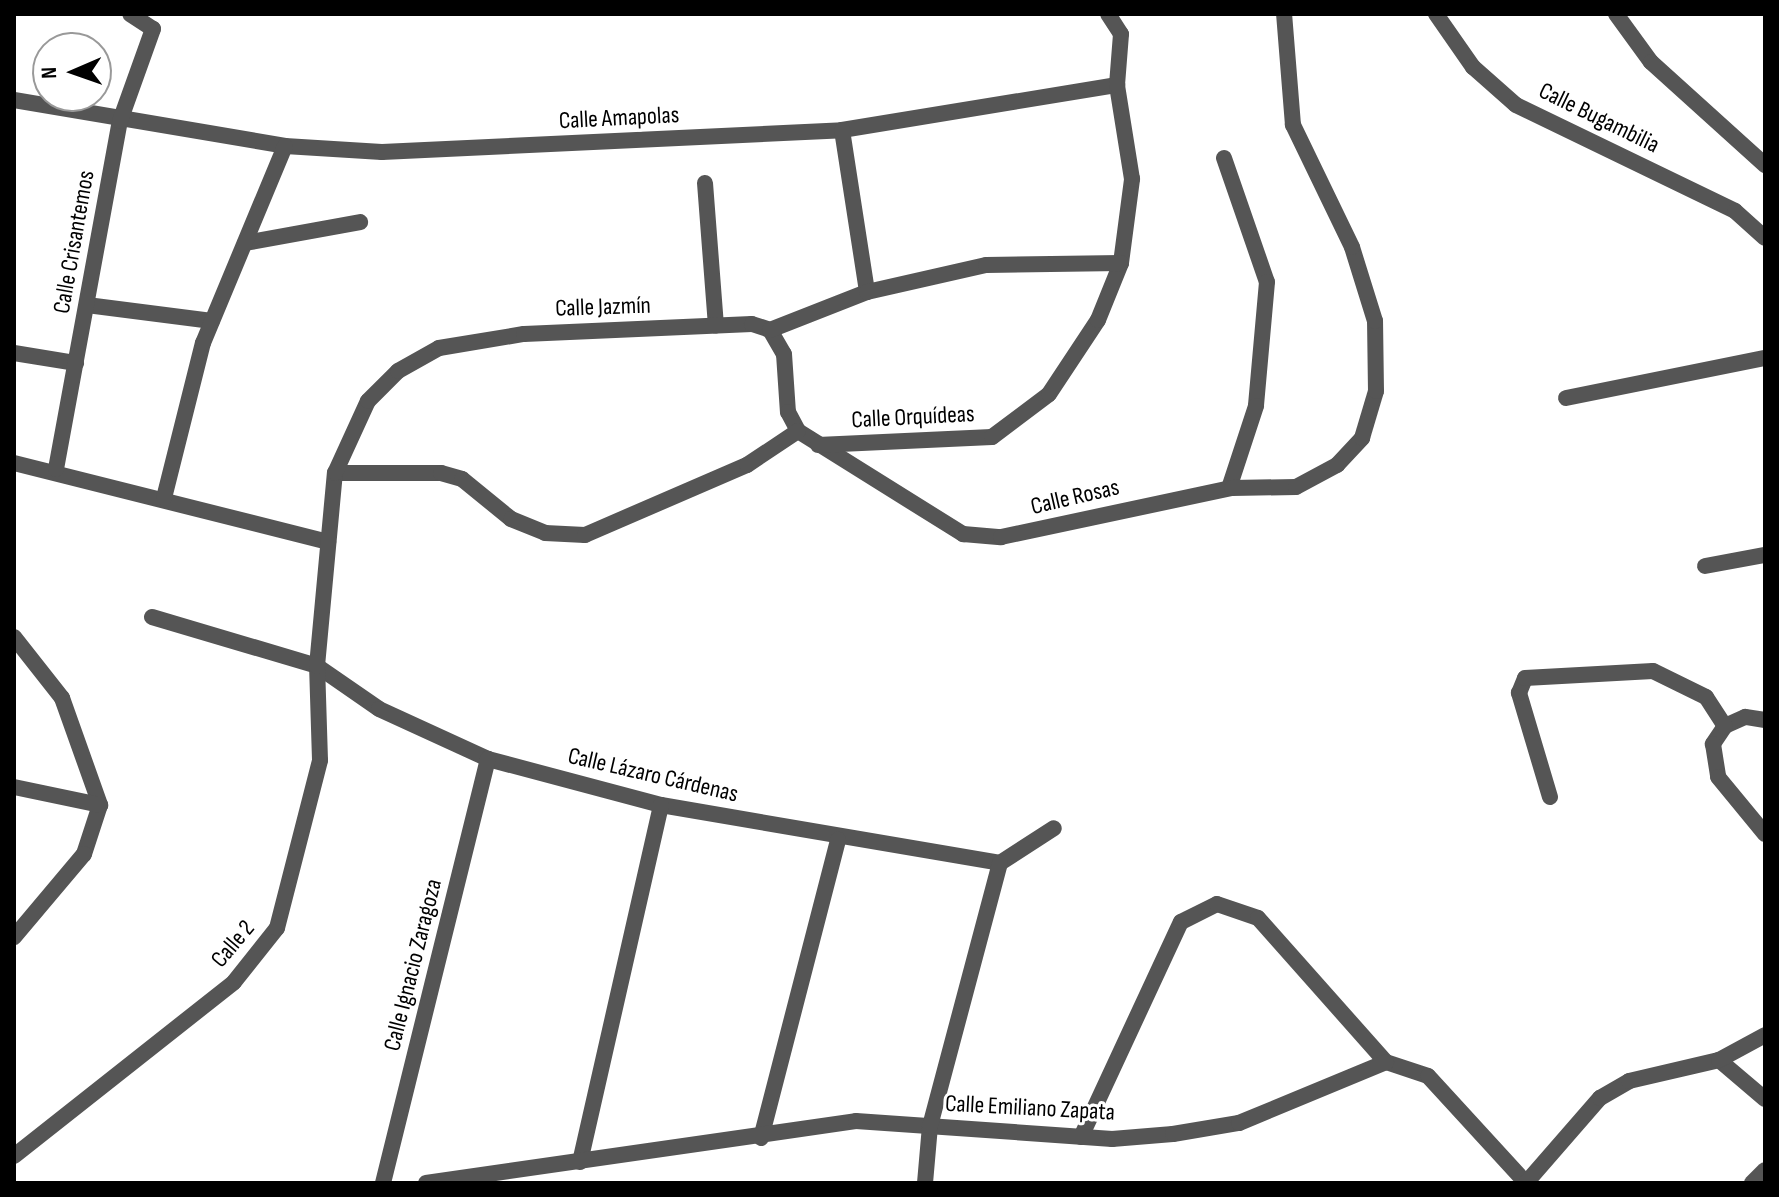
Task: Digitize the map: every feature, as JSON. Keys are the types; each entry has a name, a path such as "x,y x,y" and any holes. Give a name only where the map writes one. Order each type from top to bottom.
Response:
{"street":[{"name":"Calle Crisantemos","path":"56,469 120,121 153,29 130,14"},
{"name":"Calle Orquídeas","path":"818,445 992,437 1013,427 1049,394 1081,345 1121,263 1132,179 1117,85 1121,34 1108,14"},
{"name":"Calle Rosas","path":"798,431 963,534 1042,531 1229,488 1296,487 1337,465 1362,438 1376,391 1375,321 1352,247 1293,125 1284,14"},
{"name":"Calle Bugambilia","path":"1436,14 1473,67 1516,105 1735,211 1765,238"},
{"path":"1617,18 1651,62 1764,159"},
{"name":"Calle Amapolas","path":"14,100 120,121 285,146 382,152 842,130 1117,85"},
{"path":"842,130 867,292"},
{"path":"164,498 212,321 285,146"},
{"path":"1224,158 1267,282 1256,406 1229,488"},
{"path":"705,183 716,326"},
{"path":"245,243 360,222"},
{"name":"Calle Jazmín","path":"317,666 335,473 368,401 398,371 439,348 524,334 716,326 770,330 867,292 986,265 1121,263"},
{"path":"87,305 212,321"},
{"path":"335,473 462,479 511,519 545,533 585,535 747,465 798,431 788,412 784,354 770,330"},
{"path":"14,353 76,363"},
{"path":"1566,398 1765,358"},
{"path":"14,463 56,469 328,542"},
{"path":"1705,566 1765,555"},
{"name":"Calle Lázaro Cárdenas","path":"152,617 317,666 379,709 488,759 661,805 838,840 1000,863"},
{"path":"14,637 62,698 100,805 84,854 14,937"},
{"name":"Calle 2","path":"14,1156 234,982 277,928 320,760 317,666"},
{"path":"1550,797 1519,693 1525,678 1653,671 1706,697 1725,726"},
{"path":"1765,720 1745,717 1725,726 1713,744 1718,777 1765,834"},
{"name":"Calle Ignacio Zaragoza","path":"383,1183 488,759"},
{"path":"14,787 100,805"},
{"path":"580,1162 661,805"},
{"path":"925,1183 930,1126 1000,863 1054,828"},
{"path":"761,1138 838,840"},
{"path":"1081,1137 1181,922 1217,904 1258,918 1386,1062 1428,1076 1526,1183 1600,1098 1629,1081 1719,1060 1765,1035"},
{"path":"1719,1060 1765,1099"},
{"name":"Calle Emiliano Zapata","path":"426,1183 761,1138 856,1121 1081,1137 1239,1123 1386,1062"},
{"path":"1752,1183 1765,1170"}]}
